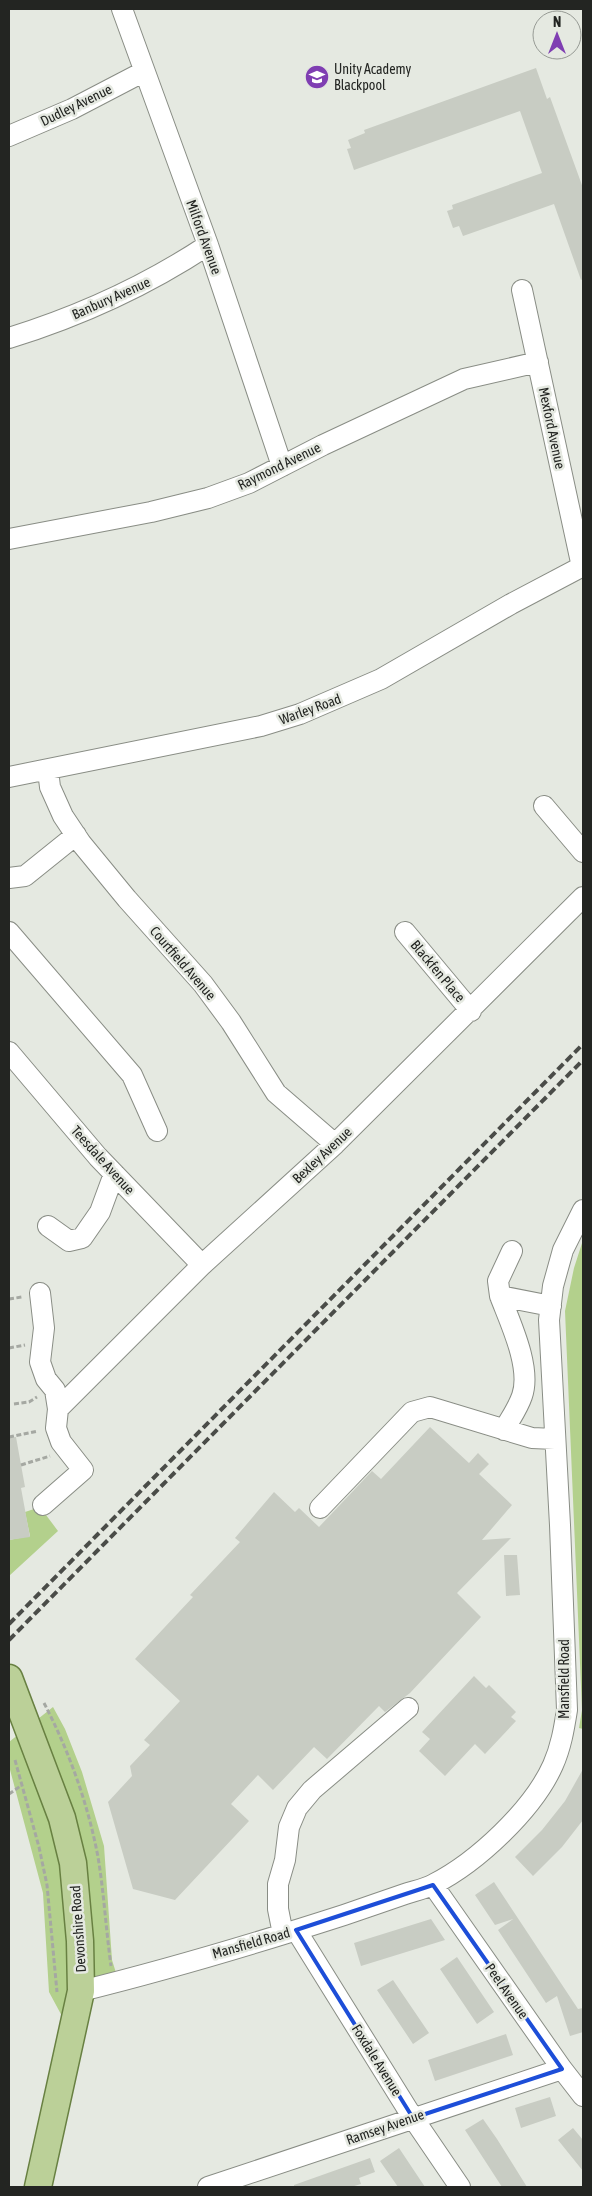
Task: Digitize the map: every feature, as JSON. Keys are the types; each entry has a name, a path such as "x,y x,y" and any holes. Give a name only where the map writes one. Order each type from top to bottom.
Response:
{"main road":[{"name":"Devonshire Road","path":"9,1678 62,1818 73,1863 80,1941 38,2187"}],"street":[{"name":"Milford Avenue","path":"122,9 143,72 208,245 282,466"},
{"name":"Dudley Avenue","path":"9,136 72,109 143,72"},
{"name":"Banbury Avenue","path":"9,338 86,310 131,290 170,270 208,245"},
{"name":"Mexford Avenue","path":"522,290 582,567"},
{"name":"Raymond Avenue","path":"9,539 151,512 208,498 249,483 365,424 464,380 538,362"},
{"name":"Warley Road","path":"9,777 261,726 300,714 381,679 511,604 582,567"},
{"name":"Courtfield Avenue","path":"48,770 50,788 63,816 76,835 127,900 204,984 231,1022 276,1093 335,1144"},
{"path":"544,806 583,852"},
{"path":"9,878 25,876 76,835"},
{"name":"Bexley Avenue","path":"58,1426 202,1265 335,1144 471,1011 583,897"},
{"path":"9,932 132,1075 157,1131"},
{"name":"Blackfen Place","path":"405,932 471,1011"},
{"name":"Teesdale Avenue","path":"9,1052 114,1174 202,1265"},
{"path":"48,1226 68,1241 82,1238 100,1212 114,1174"},
{"name":"Mansfield Road","path":"70,1995 289,1932 433,1885 472,1858 518,1816 538,1791 552,1766 562,1740 567,1710 549,1320 563,1250 583,1210"},
{"path":"504,1430 522,1396 524,1387 522,1357 500,1296 498,1281 512,1251"},
{"path":"40,1293 44,1328 40,1362 46,1379 56,1390 58,1426 83,1470 43,1505"},
{"path":"500,1296 551,1306"},
{"path":"320,1508 412,1412 430,1407 532,1438 555,1439"},
{"path":"289,1932 278,1908 278,1884 285,1860 289,1827 297,1808 312,1790 408,1708"},
{"name":"Peel Avenue","path":"433,1885 583,2096"},
{"name":"Foxdale Avenue","path":"289,1932 460,2187"},
{"name":"Ramsey Avenue","path":"208,2187 562,2069"}],"path":[{"path":"14,1404 29,1402 42,1394 46,1379"},
{"path":"9,1437 58,1426 50,1456 21,1465"},
{"path":"12,1752 39,1847 70,1995"},
{"path":"9,1794 22,1785"}],"highlighted area":[{"path":"433,1885 562,2069 413,2118 296,1930"}],"green space":[{"path":"583,1240 583,1729 579,1728 582,1710 565,1311 574,1268"},
{"path":"40,1507 58,1531 9,1576 9,1540 30,1536 25,1512"},
{"path":"53,1707 65,1729 82,1772 104,1846 112,1960 117,1976 82,1985 70,2031 49,1992 43,1893 9,1766 9,1742"}],"building":[{"path":"536,68 547,99 550,97 583,188 583,279 581,280 554,204 463,236 459,226 453,228 447,211 453,209 452,205 542,173 520,111 354,170 347,149 351,148 348,140 365,133 364,130"},
{"path":"430,1427 469,1463 478,1453 489,1464 479,1474 512,1505 482,1540 511,1538 457,1593 481,1617 410,1693 385,1712 379,1706 327,1759 314,1747 273,1790 258,1775 231,1804 249,1821 175,1900 133,1889 108,1802 132,1776 130,1766 150,1745 144,1740 180,1701 135,1659 193,1597 190,1595 240,1542 235,1538 274,1492 295,1512 299,1508 319,1527 372,1471 381,1479"},
{"path":"16,1437 25,1487 21,1488 30,1537 9,1540 9,1438"},
{"path":"504,1555 517,1555 520,1595 506,1596"},
{"path":"474,1676 486,1688 489,1685 516,1712 511,1717 516,1721 485,1754 475,1744 445,1776 419,1751 430,1739 422,1732"},
{"path":"583,1769 583,1820 562,1847 533,1876 515,1857 542,1830 565,1801"},
{"path":"494,1882 578,2009 583,2008 583,2032 570,2036 557,1996 546,2003 498,1930 513,1919 495,1925 475,1895"},
{"path":"431,1919 445,1940 361,1966 354,1943"},
{"path":"457,1957 494,2012 477,2024 440,1969"},
{"path":"393,1980 429,2033 413,2044 377,1990"},
{"path":"506,2034 513,2055 435,2081 428,2060"},
{"path":"550,2097 556,2116 521,2128 515,2108"},
{"path":"483,2119 527,2187 502,2187 465,2130"},
{"path":"573,2128 583,2140 583,2171 558,2140"},
{"path":"399,2148 425,2187 398,2187 380,2161"},
{"path":"370,2158 375,2172 359,2178 361,2184 351,2187 294,2187 294,2185"}],"railway":[{"path":"9,1624 583,1044"},
{"path":"9,1640 583,1060"}],"place":[{"name":"Unity Academy Blackpool","path":"317,77"}]}
